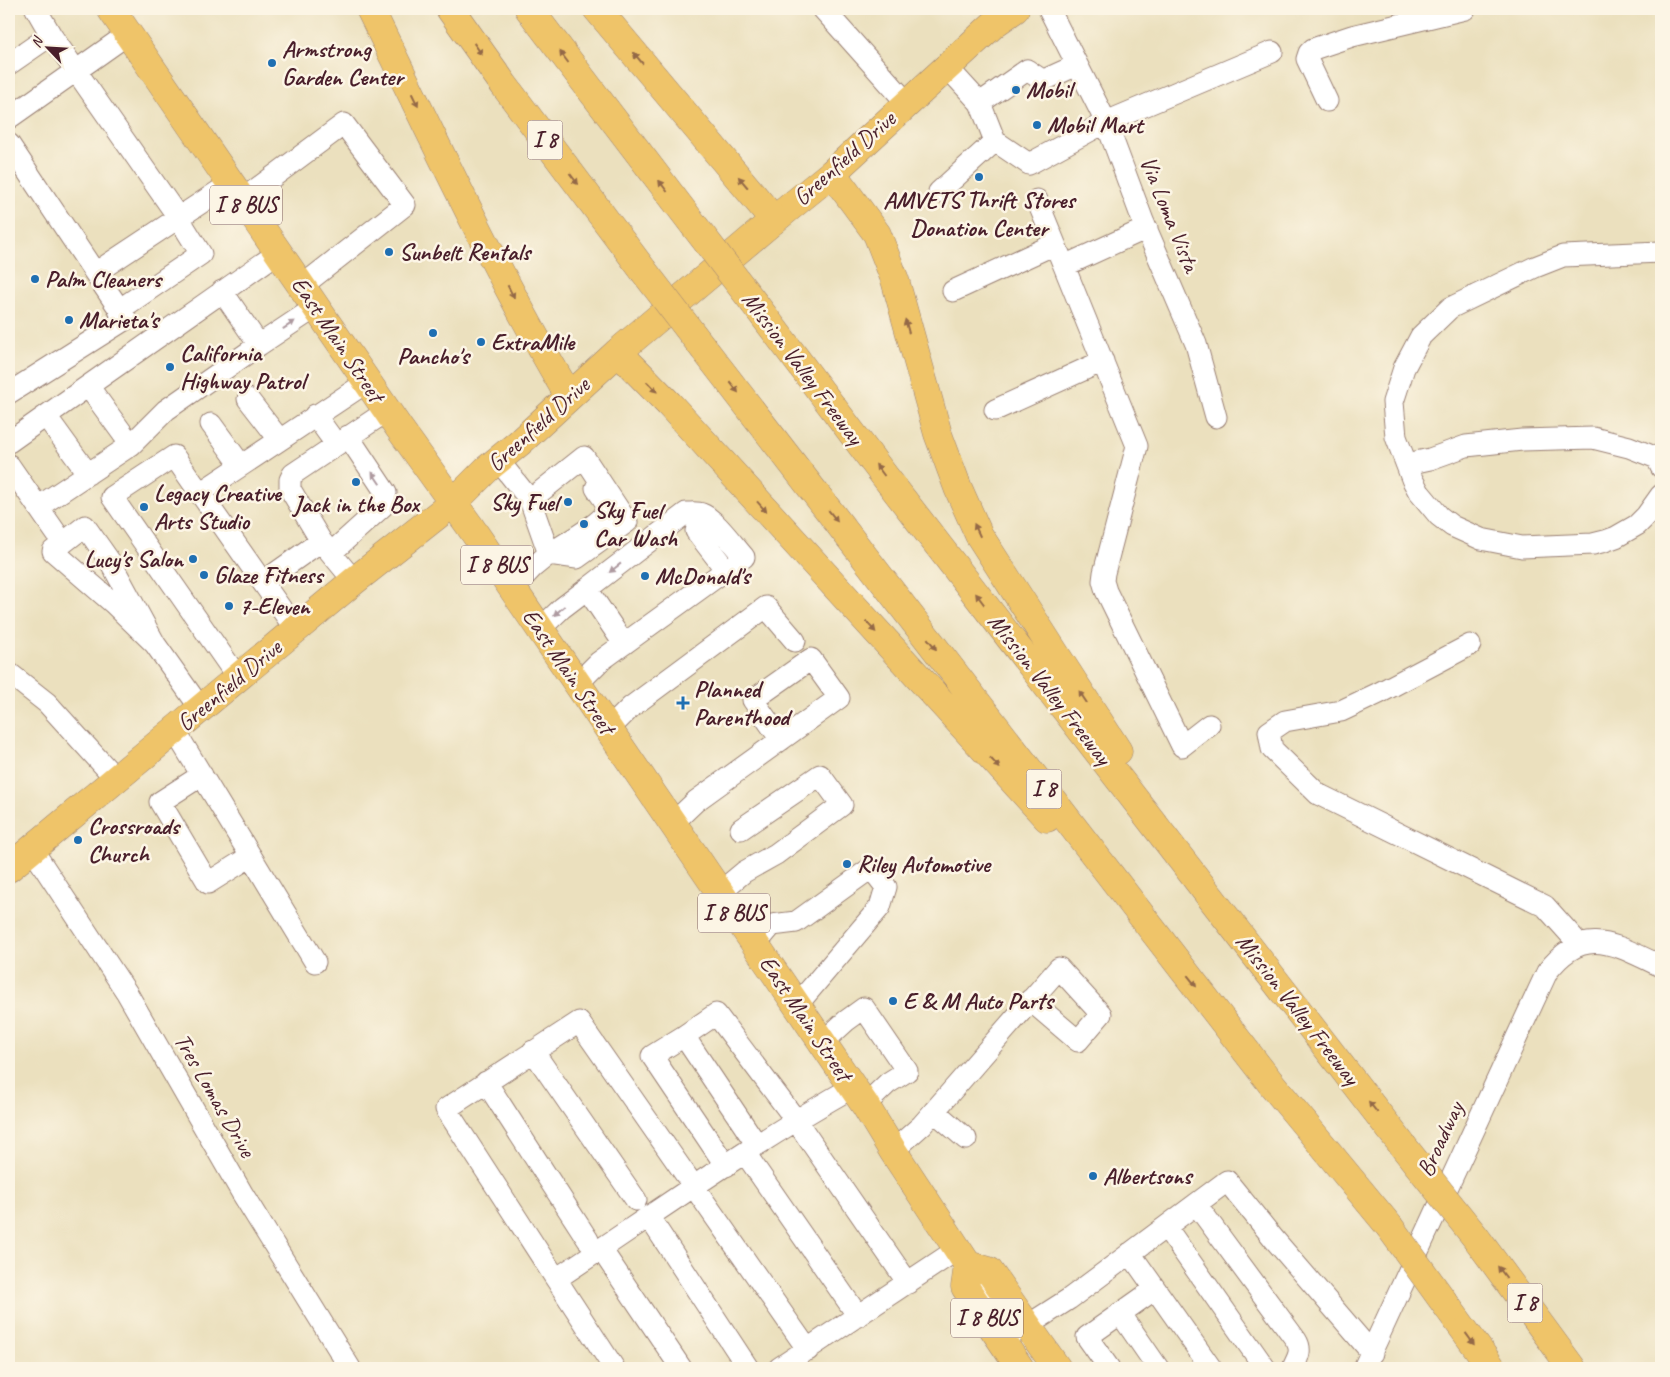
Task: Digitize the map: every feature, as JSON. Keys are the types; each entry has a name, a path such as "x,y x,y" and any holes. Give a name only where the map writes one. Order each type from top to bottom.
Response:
{"main road":[{"name":"East Main Street","path":"111,9 387,411 454,502 823,1042 859,1096 965,1269 1020,1368"},
{"path":"370,9 463,197 531,329 569,396"},
{"name":"I 8","path":"450,9 504,85 643,270 1270,1082 1389,1226 1492,1368"},
{"name":"Mission Valley Freeway","path":"528,9 883,474 1477,1239 1572,1368"},
{"path":"597,9 774,220"},
{"name":"Greenfield Drive","path":"9,868 354,580 454,502 487,468 519,443 618,352 832,172 995,23 1014,9"},
{"path":"832,172 877,234 895,280 938,434 958,488 979,536 1120,754 1246,941"},
{"path":"618,352 669,404 954,718 1168,949"},
{"name":"I 8 BUS","path":"965,1269 989,1271 1057,1368"}],"street":[{"path":"36,9 51,34 178,217 201,254 119,310"},
{"path":"822,9 907,103"},
{"name":"Via Loma Vista","path":"1049,9 1106,122 1143,221 1196,344 1216,417"},
{"path":"1327,101 1307,59 1309,52 1313,49 1352,36 1465,9"},
{"path":"9,64 51,34"},
{"path":"9,118 128,34"},
{"path":"946,67 980,103 995,141 1029,164 1106,122 1272,52"},
{"path":"980,103 1027,70 1044,80 1077,65"},
{"path":"38,507 130,444 166,410 259,345 405,205 344,124 237,191 178,217 95,273"},
{"path":"939,192 995,141"},
{"path":"9,144 126,319 9,393"},
{"path":"1037,200 1137,446 1104,573 1106,590 1182,746 1209,726"},
{"path":"1064,266 1147,228"},
{"path":"953,292 1055,244"},
{"path":"9,442 279,252"},
{"path":"1661,252 1563,256 1535,266 1450,308 1421,336 1404,368 1393,402 1396,437 1412,479 1428,504 1452,526 1482,539 1522,547 1593,544 1616,537 1632,528 1646,516 1661,495"},
{"path":"222,291 259,345"},
{"path":"995,410 1103,361"},
{"path":"200,493 367,382"},
{"path":"88,386 130,444"},
{"path":"248,399 279,439"},
{"path":"354,580 326,547 290,489 290,480 293,474 387,411"},
{"path":"263,582 326,547 383,506 386,493 342,440 315,415"},
{"path":"46,416 88,474"},
{"path":"211,424 241,465"},
{"path":"1407,464 1430,459 1466,446 1522,440 1593,438 1629,447 1657,458 1661,467"},
{"path":"238,678 112,497 174,456 296,630"},
{"path":"512,588 549,554 577,558 627,522 584,457 530,500"},
{"path":"498,460 530,500 549,554"},
{"path":"9,465 63,543"},
{"path":"540,629 562,608 686,513 696,512 704,514 712,520 744,557 599,662 578,683"},
{"path":"155,644 113,603 53,551 85,526 111,563 155,644 201,709"},
{"path":"696,530 726,570"},
{"path":"587,589 624,644"},
{"path":"609,729 631,707 766,607 795,641"},
{"path":"1470,645 1341,711 1285,721 1269,732 1272,749 1318,794 1545,906 1579,944 1604,943 1661,966"},
{"path":"9,673 47,703 116,779"},
{"path":"175,731 315,962"},
{"path":"673,823 696,801 781,740"},
{"path":"202,775 160,802 208,883 251,856"},
{"path":"720,892 744,872 776,854 842,805 820,775 741,828"},
{"name":"Tres Lomas Drive","path":"32,849 127,993 242,1193 350,1368"},
{"path":"756,944 772,925 796,922 871,868 886,887 880,907 797,1005"},
{"name":"Broadway","path":"1368,1361 1540,985 1556,960 1567,950 1579,944"},
{"path":"893,1151 934,1112 1030,1000"},
{"path":"556,1279 595,1245 649,1217 796,1119 859,1096 888,1083 907,1071 864,1008 846,1020 823,1042"},
{"path":"726,1166 652,1056 716,1014 796,1119 908,1283"},
{"path":"614,1368 446,1109 579,1022 808,1350"},
{"path":"684,1036 751,1149 858,1316"},
{"path":"533,1051 636,1200"},
{"path":"486,1082 595,1245 681,1368"},
{"path":"934,1112 966,1140"},
{"path":"1028,1326 1069,1299 1227,1180 1368,1361"},
{"path":"1196,1204 1300,1346 1300,1353 1293,1368"},
{"path":"649,1217 748,1368"},
{"path":"1166,1227 1265,1368"},
{"path":"1130,1253 1211,1368"},
{"path":"779,1368 908,1283 965,1269"},
{"path":"1109,1368 1087,1337 1155,1288"},
{"path":"1120,1314 1158,1368"}],"place":[{"name":"Armstrong Garden Center","path":"272,63"},
{"name":"Mobil","path":"1016,90"},
{"name":"Mobil Mart","path":"1037,125"},
{"name":"AMVETS Thrift Stores Donation Center","path":"979,177"},
{"name":"Sunbelt Rentals","path":"389,252"},
{"name":"Palm Cleaners","path":"35,279"},
{"name":"Marieta's","path":"69,320"},
{"name":"Pancho's","path":"433,333"},
{"name":"ExtraMile","path":"481,342"},
{"name":"California Highway Patrol","path":"170,367"},
{"name":"Jack in the Box","path":"356,482"},
{"name":"Sky Fuel","path":"568,502"},
{"name":"Legacy Creative Arts Studio","path":"144,507"},
{"name":"Sky Fuel Car Wash","path":"584,524"},
{"name":"Lucy's Salon","path":"193,559"},
{"name":"Glaze Fitness","path":"204,575"},
{"name":"McDonald's","path":"645,576"},
{"name":"7-Eleven","path":"229,606"},
{"name":"Planned Parenthood","path":"683,703"},
{"name":"Crossroads Church","path":"78,840"},
{"name":"Riley Automotive","path":"847,864"},
{"name":"E & M Auto Parts","path":"893,1001"},
{"name":"Albertsons","path":"1093,1176"}]}
